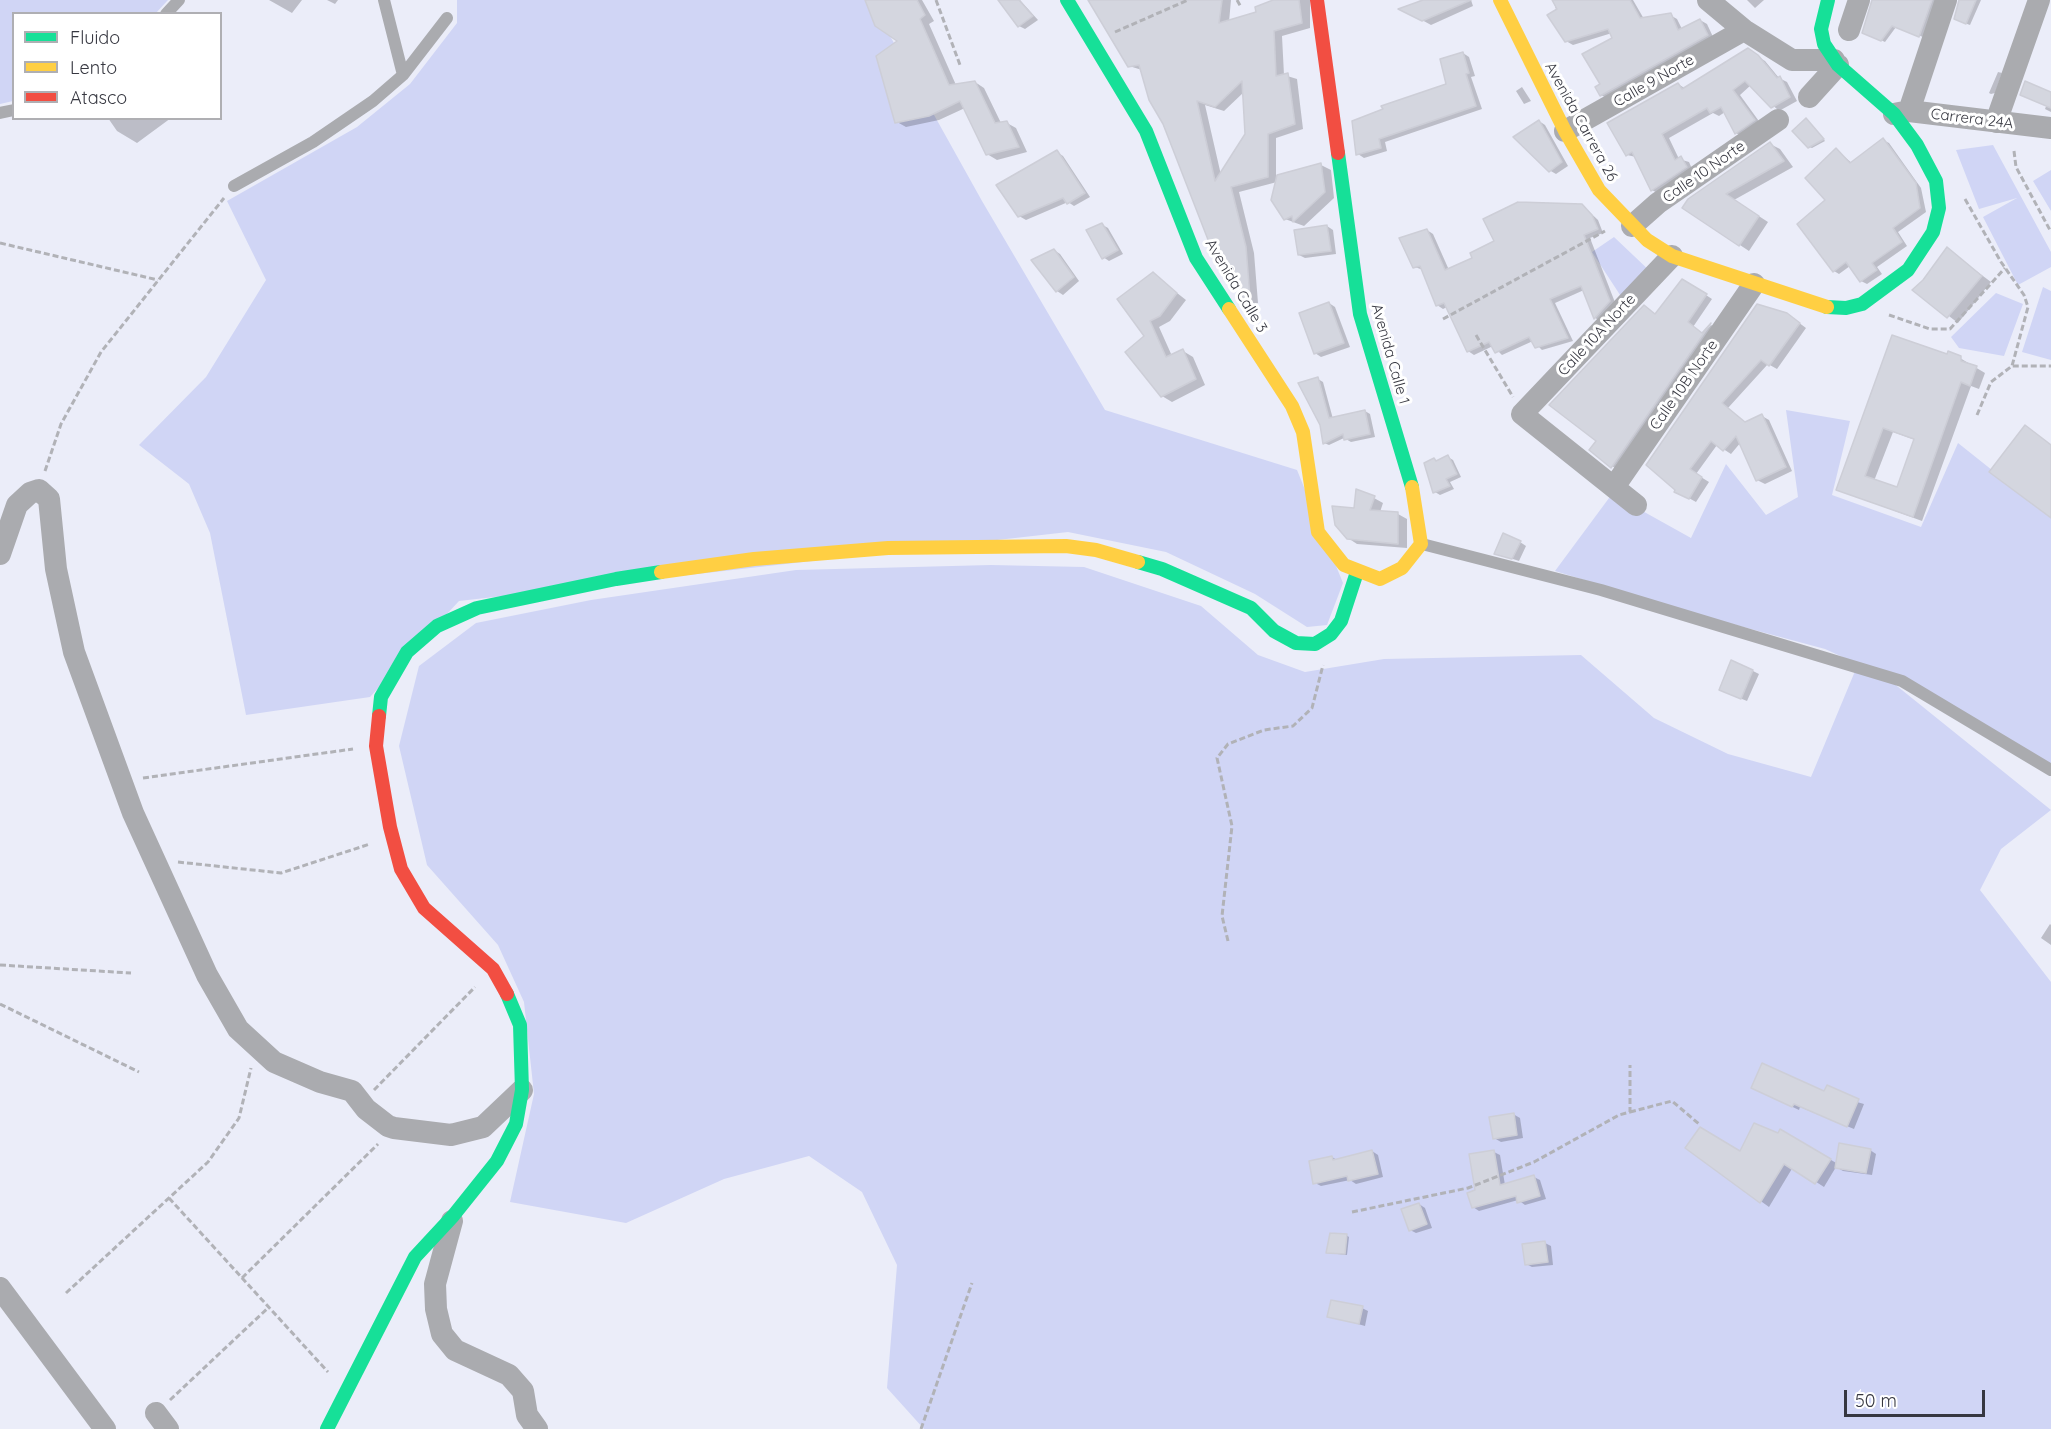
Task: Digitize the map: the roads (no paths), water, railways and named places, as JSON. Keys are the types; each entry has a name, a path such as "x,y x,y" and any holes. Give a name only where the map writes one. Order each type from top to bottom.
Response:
{"street":[{"name":"Avenida Calle 3","path":"1067,0 1146,131 1196,258 1292,406 1303,432 1318,532 1344,565 1357,572"},
{"name":"Avenida Calle 1","path":"1317,0 1360,314 1412,485 1421,544"},
{"name":"Avenida Carrera 26","path":"1500,0 1565,131 1599,190 1628,223 1647,240 1672,256 1829,308 1846,308 1862,304 1908,270 1923,250 1938,219 1939,208 1936,181 1931,168 1901,113 1836,63"},
{"path":"1708,0 1744,30 1792,60 1836,63"},
{"path":"1827,0 1821,29 1824,44 1836,63"},
{"path":"1849,30 1859,0"},
{"path":"1901,113 1946,0"},
{"path":"1996,122 2039,0"},
{"name":"Calle 9 Norte","path":"1565,131 1744,30"},
{"path":"1809,97 1836,63"},
{"name":"Carrera 24A","path":"1901,113 2051,128"},
{"name":"Calle 10 Norte","path":"1628,223 1778,120"},
{"name":"Calle 10A Norte","path":"1614,487 1522,414 1672,256"},
{"name":"Calle 10B Norte","path":"1614,487 1754,284"},
{"path":"1614,487 1636,505"},
{"path":"0,554 17,505 30,493 39,490 49,499 56,569 74,652 121,781 207,975 238,1029 274,1062 320,1082 352,1091 388,1126 394,1128 451,1135 483,1127 522,1090"},
{"path":"327,1429 415,1257 453,1216 497,1161 516,1124 522,1090 520,1025 506,992 493,969 424,908 401,869 392,837 376,746 381,697 407,652 437,626 477,608 616,579 754,559 888,548 1066,546 1096,550 1162,569 1251,608 1274,631 1296,643 1315,644 1331,634 1341,621 1357,572 1380,579 1402,568 1421,544"},
{"path":"453,1216 435,1284 436,1309 442,1334 455,1350 509,1375 523,1391 527,1415 537,1429"},
{"path":"0,1288 105,1429"}],"lane":[{"path":"168,12 179,0"},
{"path":"384,0 403,75"},
{"path":"234,186 313,142 373,101 403,75 447,18"},
{"path":"1421,544 1601,590 1902,681 2051,770"}]}
